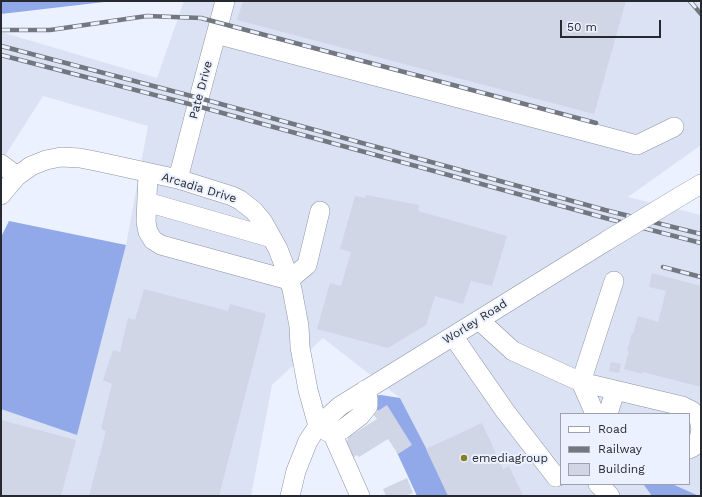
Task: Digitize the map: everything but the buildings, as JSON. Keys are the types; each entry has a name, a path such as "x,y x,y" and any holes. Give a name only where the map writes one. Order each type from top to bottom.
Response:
{"street":[{"name":"Pate Drive","path":"178,179 198,98 225,1"},
{"path":"216,34 637,145 674,127"},
{"name":"Arcadia Drive","path":"1,195 17,176 31,166 46,160 61,157 80,158 178,179 232,196 240,200 254,211 263,222 278,249 286,270 299,326 300,347 308,390 325,431 360,496"},
{"path":"1,164 17,176"},
{"path":"148,173 146,222 148,232 153,240 161,245 289,280 307,265 320,211"},
{"name":"Worley Road","path":"290,496 296,471 308,441 325,431 340,406 701,184"},
{"path":"147,202 272,238"},
{"path":"595,413 581,382 614,280"},
{"path":"480,320 513,351 581,382 682,406 692,411 699,418 701,433 699,439 690,448"},
{"path":"453,336 506,411 556,477 560,475"},
{"path":"608,413 615,391"},
{"path":"599,485 610,496"}],"shaded area":[{"path":"1,1 113,1 1,14"},
{"path":"184,1 701,1 701,145 628,197 701,215 701,496 451,496 400,398 323,338 272,385 251,496 1,496 1,409 77,434 126,245 148,126 43,96 1,162 1,32 157,78"},
{"path":"9,221 126,245 77,435 1,409 1,237"},
{"path":"381,395 400,398 451,496 417,496 371,396"},
{"path":"644,485 674,485 699,496 652,496"}],"railway":[{"path":"690,1 701,14"},
{"path":"1,30 50,30 147,16 201,18 596,123"},
{"path":"1,46 199,98 605,210 701,234"},
{"path":"1,55 197,106 701,243"},
{"path":"663,267 701,277"}],"place":[{"name":"emediagroup","path":"464,458"}]}
